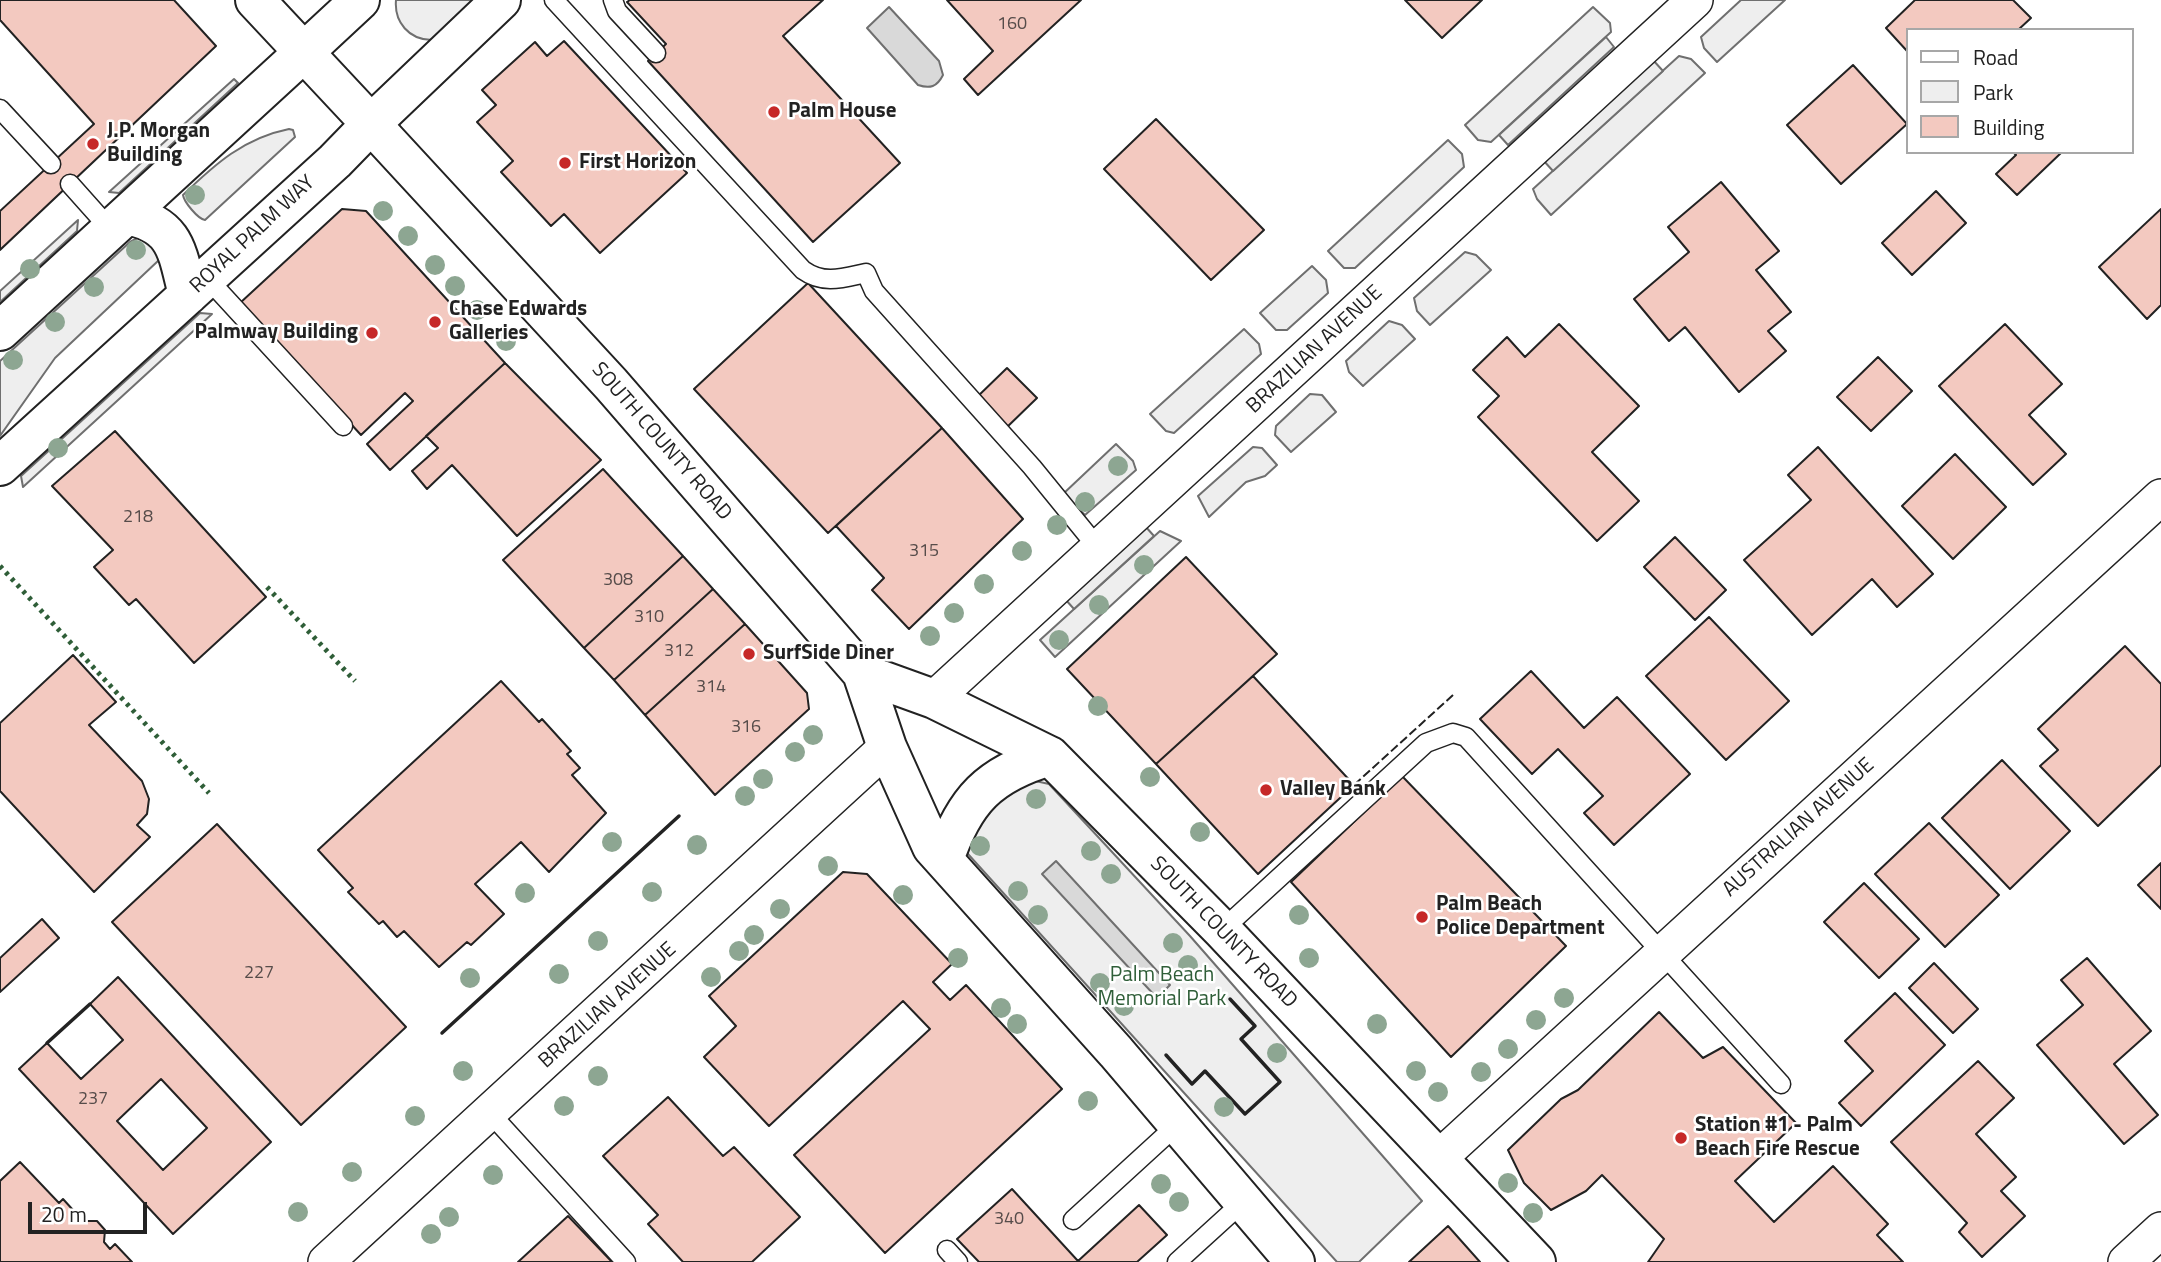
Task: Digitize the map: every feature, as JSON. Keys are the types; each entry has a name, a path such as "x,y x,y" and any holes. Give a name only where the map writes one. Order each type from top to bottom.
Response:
{"main road":[{"name":"SOUTH COUNTY ROAD","path":"255,0 611,384 862,673 887,747 932,847 1178,1124 1295,1262"},
{"path":"0,331 360,0"},
{"name":"ROYAL PALM WAY","path":"0,466 197,286 501,0"},
{"path":"119,222 145,218 166,232 197,286"},
{"name":"SOUTH COUNTY ROAD","path":"862,673 934,699 1050,756 1222,930 1536,1262"},
{"path":"944,860 959,821 970,803 993,781 1020,765 1050,756"}],"street":[{"name":"BRAZILIAN AVENUE","path":"934,699 1695,0"},
{"name":"AUSTRALIAN AVENUE","path":"1438,1159 2161,497"},
{"name":"BRAZILIAN AVENUE","path":"326,1262 887,747"},
{"path":"2126,1262 2161,1230"}],"lane":[{"path":"554,0 803,270 811,276 835,280 866,273 873,291 1032,467 1098,548"},
{"path":"613,0 617,11 656,53"},
{"path":"0,109 51,164"},
{"path":"70,184 119,222"},
{"path":"197,286 343,426"},
{"path":"1222,930 1426,743 1452,733 1466,737 1781,1084"},
{"path":"490,1113 626,1262"},
{"path":"1073,1220 1178,1124"},
{"path":"1177,1262 1244,1201"}],"green space":[{"path":"396,0 488,0 432,40 416,37 405,28 398,16"},
{"path":"1741,0 1785,0 1717,62 1704,48 1701,37"},
{"path":"1593,7 1610,23 1611,32 1491,142 1478,140 1465,125"},
{"path":"1679,56 1691,59 1705,73 1551,215 1537,199 1533,189"},
{"path":"234,79 238,83 119,193 109,192"},
{"path":"289,129 293,130 295,137 205,220 192,210 183,195 207,173 244,146"},
{"path":"1448,140 1462,154 1464,167 1355,268 1344,268 1328,251"},
{"path":"78,220 77,231 0,302 0,291"},
{"path":"141,236 161,254 159,260 55,358 0,436 0,361 130,242"},
{"path":"1465,252 1476,255 1491,270 1430,325 1417,311 1414,298"},
{"path":"1312,266 1326,280 1328,293 1287,330 1276,330 1260,313"},
{"path":"200,313 212,314 23,487 21,476"},
{"path":"1389,321 1402,325 1415,339 1363,386 1349,372 1346,361"},
{"path":"1244,329 1259,344 1261,354 1174,433 1166,431 1150,414"},
{"path":"1310,394 1322,395 1336,412 1291,452 1275,435 1276,426"},
{"path":"1116,444 1133,461 1136,470 1085,515 1063,494"},
{"path":"1253,447 1262,448 1277,465 1265,476 1246,482 1209,517 1198,496"},
{"path":"1160,531 1181,541 1055,657 1040,640"},
{"name":"Palm Beach Memorial Park","path":"1031,780 1049,784 1190,936 1422,1201 1359,1262 1337,1262 968,854 969,842 980,820 1011,793"}],"shaded area":[{"path":"889,7 939,61 943,75 936,84 930,87 918,85 867,28"},
{"path":"1606,37 1614,47 1508,145 1499,135"},
{"path":"1653,60 1663,71 1553,171 1543,160"},
{"path":"1145,526 1154,536 1074,609 1065,599"},
{"path":"1056,861 1170,985 1157,998 1042,874"}],"building":[{"name":"J.P. Morgan Building","path":"0,0 174,0 216,46 0,250 0,211 94,124 0,20"},
{"name":"Palm House","path":"823,0 783,36 900,163 813,242 648,61 666,44 627,2"},
{"path":"947,0 1081,0 978,95 964,79 993,51"},
{"path":"1405,0 1482,0 1442,38"},
{"path":"1915,0 2013,0 2031,18 2020,28 1906,28 1906,50 1886,28"},
{"path":"564,41 687,173 600,253 564,214 551,226 501,172 513,161 477,122 496,105 482,90 535,42 547,56"},
{"path":"1853,65 1906,123 1841,184 1787,125"},
{"path":"1156,119 1264,230 1211,280 1104,169"},
{"path":"2060,154 2017,195 1996,174 2016,155"},
{"path":"1721,182 1779,251 1756,270 1791,312 1768,331 1786,351 1739,392 1685,327 1669,341 1634,299 1689,252 1668,227"},
{"path":"1936,191 1966,223 1912,275 1882,243"},
{"name":"Palmway Building","path":"342,209 366,211 505,363 390,470 367,444 413,401 405,393 361,435 240,303"},
{"path":"2161,209 2161,305 2147,319 2099,267"},
{"path":"808,283 942,428 828,533 694,389"},
{"path":"1559,324 1639,406 1592,452 1639,501 1597,541 1478,417 1499,396 1473,370 1507,337 1525,357"},
{"path":"2005,324 2062,384 2029,415 2066,454 2033,485 1939,386"},
{"path":"1878,357 1912,391 1871,431 1837,397"},
{"path":"505,363 601,460 517,536 452,465 427,489 412,471 438,448 426,436"},
{"path":"1007,368 1037,398 1004,430 975,399"},
{"path":"942,428 1023,519 909,629 872,590 884,578 836,526"},
{"path":"115,431 266,597 194,663 136,599 129,605 94,567 113,550 52,486"},
{"path":"1818,447 1933,574 1897,607 1872,579 1812,635 1744,560 1811,500 1788,475"},
{"path":"1955,454 2006,507 1953,559 1902,506"},
{"path":"603,469 683,556 584,648 503,560"},
{"path":"1675,537 1726,590 1695,620 1644,567"},
{"path":"683,556 713,589 614,680 584,648"},
{"path":"1186,557 1277,654 1156,764 1067,669"},
{"path":"713,589 745,624 645,715 614,680"},
{"path":"1709,617 1789,701 1726,760 1646,676"},
{"path":"745,624 807,693 809,709 715,795 645,715"},
{"path":"2125,646 2161,684 2161,765 2098,826 2040,766 2058,750 2038,729"},
{"path":"73,655 116,702 89,725 142,781 149,799 147,814 137,825 150,837 94,892 0,791 0,723"},
{"path":"1531,671 1584,728 1617,697 1690,774 1614,845 1584,813 1603,796 1558,749 1532,774 1480,719"},
{"path":"1253,676 1354,785 1258,874 1156,764"},
{"path":"501,681 539,722 542,719 571,751 567,754 580,768 572,775 606,813 549,872 521,842 475,884 504,914 471,945 467,942 439,967 404,931 397,937 383,921 379,924 348,892 353,888 318,850"},
{"path":"2002,760 2070,831 2010,889 1942,818"},
{"path":"1402,776 1566,946 1451,1057 1291,882"},
{"path":"1929,823 1999,895 1945,947 1875,874"},
{"path":"217,824 406,1027 301,1125 112,922"},
{"path":"2161,863 2161,909 2138,885"},
{"path":"843,872 867,874 952,964 933,982 950,1000 966,985 1062,1089 885,1253 794,1155 930,1029 903,1001 769,1126 704,1057 736,1026 709,996"},
{"path":"1864,883 1919,939 1879,978 1824,922"},
{"path":"42,919 59,938 0,992 0,958"},
{"path":"2087,958 2151,1031 2114,1064 2158,1115 2124,1144 2037,1045 2083,1005 2061,980"},
{"path":"1934,963 1978,1009 1953,1033 1909,988"},
{"path":"118,977 271,1142 173,1234 19,1069 47,1043 81,1079 123,1040 90,1004","holes":["161,1079 207,1128 163,1170 117,1121"]},
{"path":"1895,993 1945,1045 1861,1126 1839,1103 1873,1071 1845,1041"},
{"path":"1659,1012 1703,1058 1723,1047 1796,1123 1735,1181 1774,1222 1833,1166 1888,1224 1877,1235 1903,1262 1648,1262 1664,1239 1602,1175 1586,1191 1551,1210 1524,1183 1508,1150 1561,1099 1578,1090"},
{"path":"1978,1061 2014,1098 1976,1134 2016,1177 2001,1191 2025,1216 1982,1257 1959,1232 1967,1223 1891,1142"},
{"path":"668,1097 723,1156 734,1147 800,1217 752,1262 683,1262 648,1224 658,1215 603,1156"},
{"path":"20,1162 59,1203 63,1199 83,1221 97,1221 105,1230 104,1242 110,1249 115,1244 132,1262 0,1262 0,1181"},
{"path":"1012,1189 1078,1261 1139,1205 1167,1235 1137,1262 979,1262 957,1239"},
{"path":"568,1216 612,1262 518,1262"},
{"path":"1448,1226 1480,1262 1409,1262"}],"hedge":[{"path":"0,566 209,793"},
{"path":"267,587 355,681"}],"fence":[{"path":"1354,785 1453,695"}],"wall":[{"path":"442,1033 679,816"},
{"path":"1166,1055 1192,1084 1205,1071 1245,1114 1280,1082 1241,1039 1255,1026 1230,999"},
{"path":"47,1043 90,1004"}],"place":[{"name":"Palm House","path":"774,112"},
{"name":"J.P. Morgan Building","path":"93,144"},
{"name":"First Horizon","path":"565,163"},
{"name":"Chase Edwards Galleries","path":"435,322"},
{"name":"Palmway Building","path":"372,333"},
{"name":"SurfSide Diner","path":"749,654"},
{"name":"Valley Bank","path":"1266,790"},
{"name":"Palm Beach Police Department","path":"1422,917"},
{"name":"Station #1 - Palm Beach Fire Rescue","path":"1681,1138"}]}
